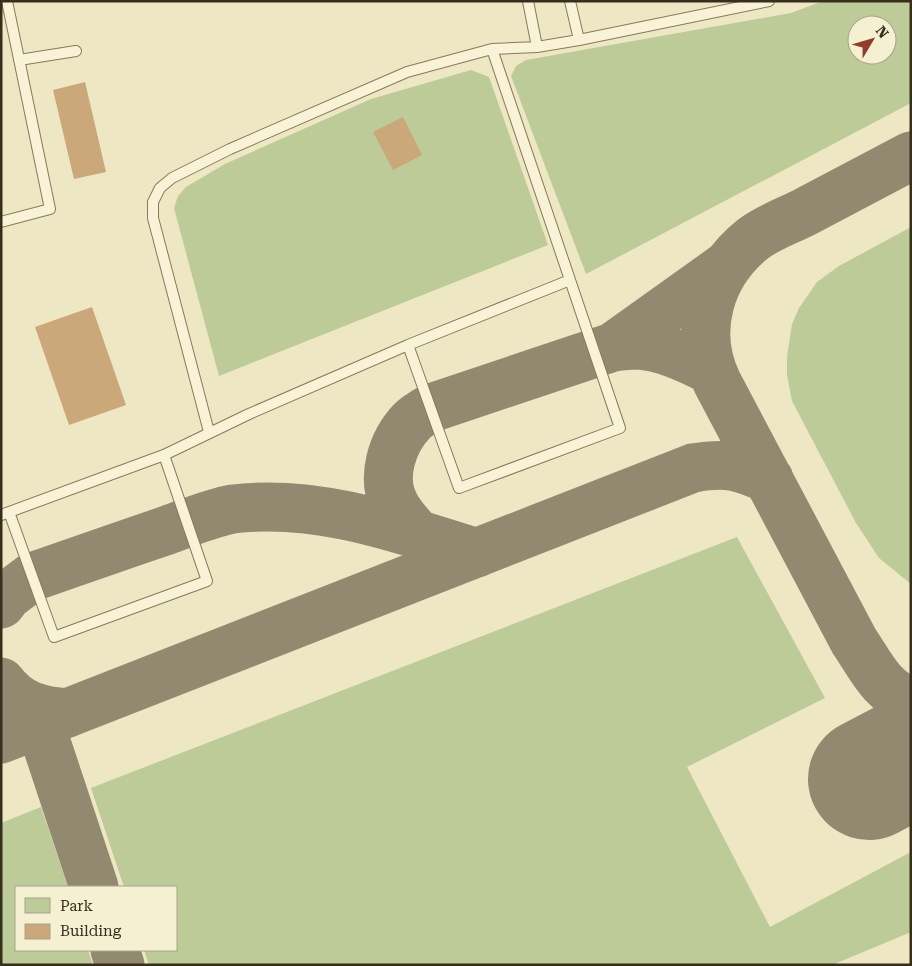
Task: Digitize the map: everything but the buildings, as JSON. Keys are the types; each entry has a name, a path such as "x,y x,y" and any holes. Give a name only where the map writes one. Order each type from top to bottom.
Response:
{"lane":[{"path":"1,222 50,209 7,1"},
{"path":"528,1 537,47"},
{"path":"570,1 578,40"},
{"path":"210,432 153,218 153,202 160,188 172,178 187,169 308,114 406,72 492,49 537,47 578,40 717,6 769,1"},
{"path":"408,345 459,488 620,428 492,49"},
{"path":"19,60 76,51"},
{"path":"164,454 207,581 54,637 5,514 164,454 408,345 570,280"}],"green space":[{"path":"823,1 911,1 911,103 586,274 511,76 516,66 526,60 791,13"},
{"path":"471,70 489,77 548,245 219,376 174,208 178,196 186,187 225,164 371,99"},
{"path":"911,227 911,584 879,558 856,523 792,401 787,375 787,357 792,324 799,308 817,282 839,266"},
{"path":"737,537 825,698 687,767 770,927 911,852 911,932 832,965 149,965 144,951 178,951 178,886 124,886 91,788"},
{"path":"41,807 68,886 15,886 15,951 88,951 93,965 1,965 1,823"}],"taxiway":[{"path":"911,156 753,239 725,269 716,286 706,324 706,343 710,363 717,382 854,641 884,684 911,702"},
{"path":"613,347 729,264"},
{"path":"417,534 401,515 394,503 390,493 389,471 394,449 405,429 414,419 431,408 613,347 637,345 666,350 711,370"},
{"path":"1,739 693,468 715,465 732,466 769,479"},
{"path":"1,604 7,596 32,577 199,518 233,509 264,507 326,512 387,525 477,553"},
{"path":"1,682 15,697 31,706 48,711 68,713"},
{"path":"40,724 94,886"},
{"path":"115,951 120,965"}],"runway":[{"path":"869,779 911,757"}]}
